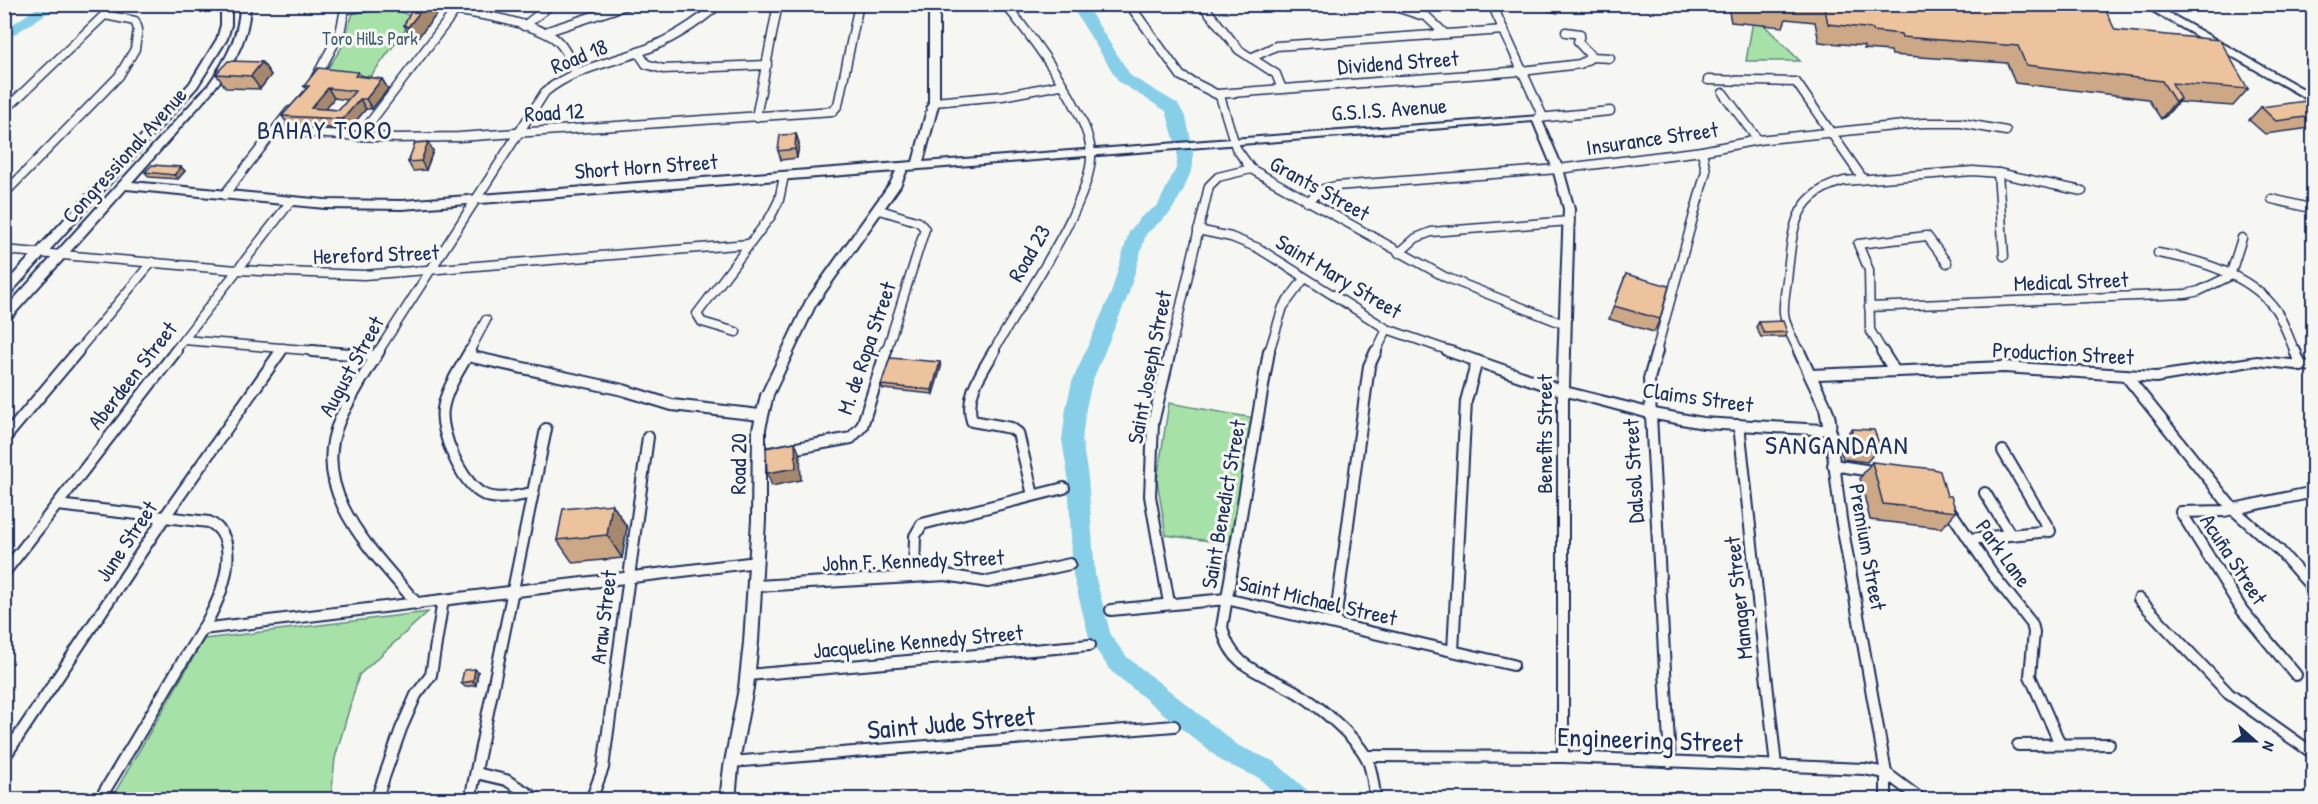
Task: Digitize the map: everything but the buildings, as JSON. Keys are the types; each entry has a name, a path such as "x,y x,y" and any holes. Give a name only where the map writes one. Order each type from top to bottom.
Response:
{"main road":[{"path":"2145,4 2312,99"}],"street":[{"path":"4,111 116,4"},
{"name":"Congressional Avenue","path":"4,293 201,76 222,39 226,25 226,4"},
{"name":"Congressional Avenue","path":"4,318 194,108 224,70 244,29 246,4"},
{"path":"313,82 335,44 346,7 395,4"},
{"path":"410,4 545,32 557,40 576,73"},
{"path":"359,137 455,12 464,4"},
{"path":"524,26 552,4"},
{"path":"545,32 630,4"},
{"name":"Road 18","path":"429,271 545,92 559,80 638,52 684,31 719,4"},
{"path":"756,117 778,4"},
{"name":"Road 12","path":"275,131 403,138 518,133 836,110 859,4"},
{"path":"916,165 934,102 934,4"},
{"name":"Road 23","path":"1005,4 1060,85 1082,123 1091,152 1086,178 1071,214 970,397 968,408 972,421 1011,428 1018,433 1033,495"},
{"path":"1129,4 1181,76 1218,94"},
{"path":"1202,4 1239,50 1276,74 1282,89"},
{"path":"1286,7 1314,4"},
{"path":"1386,4 1431,19 1441,26 1445,34"},
{"name":"Benefits Street","path":"1496,4 1495,11 1522,71 1558,169 1567,198 1570,221 1563,391 1563,757"},
{"path":"1540,4 1557,8 1562,4"},
{"path":"4,194 106,90 128,63 138,39 135,21 125,16 105,15"},
{"path":"1251,58 1276,46 1504,30"},
{"path":"1566,32 1580,34 1578,42 1592,57 1610,58"},
{"path":"638,52 646,64 663,69 767,66"},
{"name":"Dividend Street","path":"1218,94 1522,71 1580,64 1592,57"},
{"path":"1708,80 1796,82 1863,179"},
{"path":"934,102 1002,96 1060,85"},
{"path":"1724,93 1758,140"},
{"name":"Grants Street","path":"1218,94 1234,141 1251,169 1399,253 1460,284 1566,325"},
{"path":"224,195 293,107"},
{"name":"G.S.I.S. Avenue","path":"1170,146 1610,111"},
{"name":"Insurance Street","path":"1307,202 1323,189 1336,186 1558,169 1702,151 1758,140 1923,123 1961,123 2006,131"},
{"name":"Short Horn Street","path":"124,185 291,201 380,205 1170,146"},
{"name":"Dalsol Street","path":"1670,762 1649,413 1649,379 1707,171 1702,151"},
{"name":"Road 20","path":"727,800 731,762 748,675 757,586 760,415 767,395 810,304 896,183 903,166"},
{"name":"Saint Joseph Street","path":"1169,603 1151,501 1152,436 1198,230 1211,184 1218,177 1251,169"},
{"name":"Premium Street","path":"1886,800 1886,773 1833,465 1826,409 1784,319 1797,214 1811,196 1822,189 1832,184 1863,179 1973,171 1998,173 2082,191"},
{"path":"1998,173 2004,256"},
{"path":"736,332 702,322 697,314 776,206 784,176"},
{"path":"2272,199 2313,209"},
{"name":"Aberdeen Street","path":"4,573 291,201"},
{"name":"M. de Ropa Street","path":"759,455 844,441 851,438 862,426 925,229 919,222 877,210"},
{"path":"1399,253 1416,238 1431,232 1570,221"},
{"name":"Saint Mary Street","path":"1198,230 1231,237 1258,248 1387,329 1563,391"},
{"path":"1894,370 1870,330 1869,270 1857,244 1927,236 1947,263"},
{"path":"2230,276 2242,238"},
{"name":"Hereford Street","path":"4,250 237,270 364,275 749,244"},
{"path":"2158,253 2196,261 2230,276 2256,292 2276,311 2307,366"},
{"path":"4,439 152,262"},
{"name":"August Street","path":"417,604 358,533 341,507 334,486 333,453 340,420 376,356 429,271"},
{"name":"Medical Street","path":"1869,307 2176,295 2199,291 2230,276"},
{"name":"Saint Benedict Street","path":"1304,279 1286,299 1271,341 1226,599 1222,638 1227,648 1248,667 1309,700 1366,756"},
{"path":"486,320 442,411 454,457 473,487 481,494 496,497 533,494"},
{"path":"1335,622 1369,366 1387,329"},
{"path":"184,340 376,356"},
{"name":"June Street","path":"4,758 166,515 283,348"},
{"path":"468,356 623,390 672,405 760,415"},
{"name":"Production Street","path":"1810,375 1894,370 2004,368 2127,377 2175,375 2257,361 2307,366"},
{"path":"1453,651 1466,401 1477,362"},
{"path":"2127,377 2232,509 2280,551 2313,590"},
{"name":"Claims Street","path":"1563,391 1649,413 1739,425 1830,430"},
{"name":"Manager Street","path":"1739,425 1776,766"},
{"path":"470,800 546,429"},
{"name":"Araw Street","path":"591,800 603,768 648,437"},
{"path":"1969,539 2050,531 2003,451"},
{"path":"1833,465 1894,474"},
{"path":"914,576 915,536 922,524 1064,488"},
{"name":"Park Lane","path":"1937,492 2032,624 2034,632 2030,676 2060,744"},
{"name":"Acuña Street","path":"2296,675 2242,610 2181,512 2232,509 2313,492"},
{"path":"1985,493 2010,534"},
{"path":"57,505 166,515 209,522 219,527 227,539 226,573 221,592 202,629 99,800"},
{"path":"202,629 757,561"},
{"name":"John F. Kennedy Street","path":"757,586 946,575 988,582 1070,564"},
{"name":"Saint Michael Street","path":"1111,610 1226,599 1335,622 1513,665"},
{"path":"2139,599 2229,694 2313,754"},
{"path":"376,800 416,695 431,675 440,600"},
{"name":"Jacqueline Kennedy Street","path":"748,675 1090,645"},
{"name":"Saint Jude Street","path":"731,762 1173,726"},
{"path":"2018,745 2109,744"},
{"path":"1366,756 1376,800"},
{"name":"Engineering Street","path":"1366,756 1563,757 1886,773"},
{"path":"476,773 506,780 539,800"},
{"path":"1886,773 1922,800"}],"green space":[{"name":"Toro Hills Park","path":"393,8 414,18 371,76 324,74 342,47 353,13"},
{"path":"1754,15 1800,61 1746,61"},
{"path":"1169,403 1254,418 1232,544 1166,535 1157,480"},
{"path":"428,612 359,675 335,758 331,799 111,799 204,639"}],"waterway":[{"path":"4,37 54,4"},
{"path":"1077,4 1125,79 1172,108 1178,118 1185,149 1185,166 1175,191 1164,209 1147,221 1138,232 1120,293 1082,382 1076,408 1072,440 1078,477 1084,575 1101,641 1119,664 1231,754 1267,770 1300,800"}],"district":[{"name":"BAHAY TORO","path":"325,129"},
{"name":"SANGANDAAN","path":"1837,444"}]}
